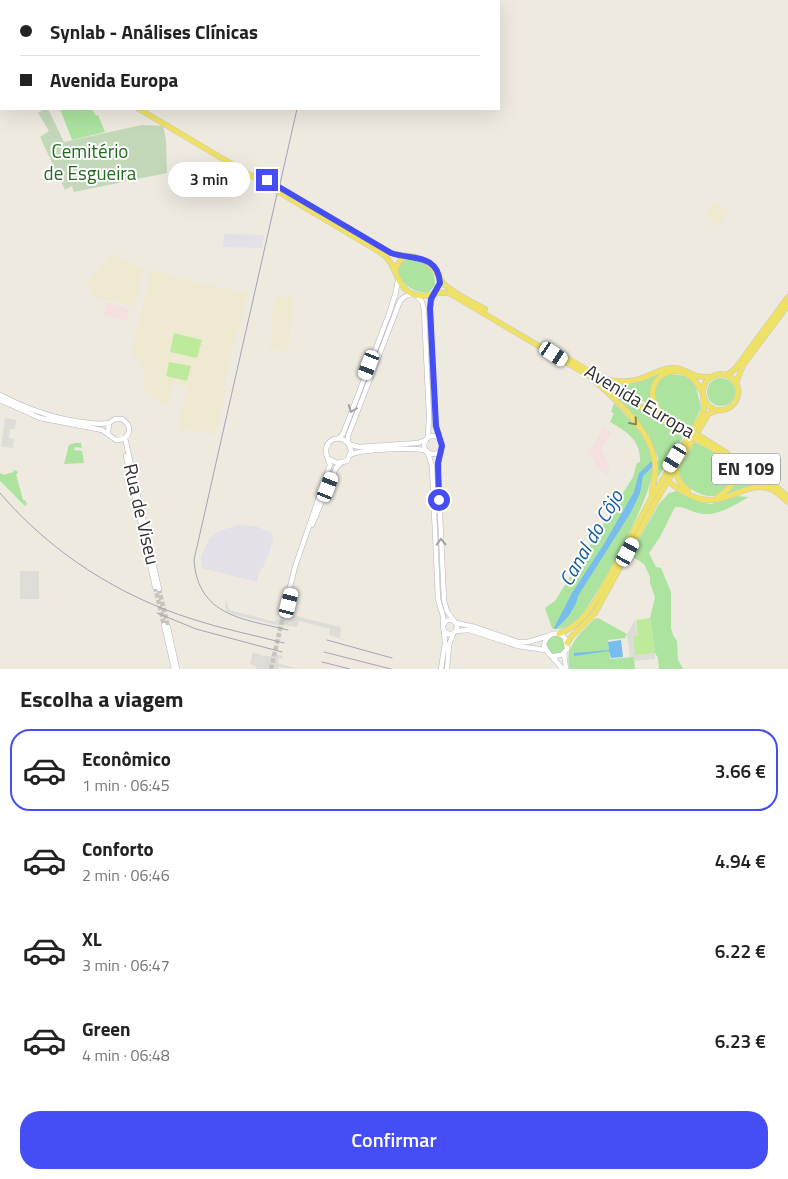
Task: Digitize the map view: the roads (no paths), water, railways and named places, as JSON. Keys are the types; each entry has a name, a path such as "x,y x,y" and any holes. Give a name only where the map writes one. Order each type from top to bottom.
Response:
{"main road":[{"path":"141,110 378,251 390,262 398,281 396,295 343,434 339,438 330,441 327,446 326,452 330,462 329,470 295,567 287,603 306,540 336,468 340,463"},
{"name":"Avenida Europa","path":"147,110 391,253 405,257 418,257 426,261 433,267 446,286 655,412 664,415 683,429"},
{"path":"395,273 396,266 405,257"},
{"path":"439,277 440,283 434,293 430,308 436,426 442,446 438,470 444,603 446,611 455,623 455,632 449,645 447,669"},
{"path":"398,281 422,302 424,310 429,407 427,439 424,446 432,466 438,599 443,616 445,643 442,669"},
{"name":"Avenida Europa","path":"415,295 426,296 441,291 452,294 752,469 788,500"},
{"path":"350,455 348,436 400,301 404,297 415,295"},
{"path":"728,375 736,369 788,297"},
{"path":"736,383 743,365 788,305"},
{"path":"566,669 564,653 567,643 595,613 660,494 708,414 726,409 736,402 739,391 736,383 728,375 720,374 710,377 699,377 681,368 668,368 640,380 628,382 610,381 597,376"},
{"path":"664,415 655,404 652,394 656,381 665,373 678,371 688,375 695,381 710,407 718,410"},
{"path":"588,375 616,400 646,437 655,465 652,497"},
{"path":"443,625 448,620 518,642 528,642 559,634 577,625 590,610 652,497 702,415 704,409 704,385 710,377"},
{"path":"0,395 41,414 80,424"},
{"path":"0,400 40,418 80,424"},
{"name":"Rua de Viseu","path":"80,424 109,423 117,418 126,421 129,430 125,438 157,588 125,453 120,440"},
{"path":"108,433 109,423"},
{"name":"Rua de Viseu","path":"80,424 102,430 108,433 112,439 120,440 125,438"},
{"path":"339,438 348,444 358,447 418,443 434,436 440,439"},
{"name":"Avenida Europa","path":"702,440 752,472 788,500"},
{"path":"329,459 334,463 340,463 346,461 350,455 360,452 414,449 434,454 440,451"},
{"path":"676,467 677,478 680,484 690,491 709,498 716,498 724,493 732,483 733,468 725,455"},
{"path":"668,481 669,468"},
{"path":"668,481 678,489 697,499 716,500 744,490 760,487 774,491 788,500"},
{"path":"660,494 672,488 678,489"},
{"path":"166,626 176,669"},
{"path":"444,631 449,634 469,630 518,646 546,650 562,669"},
{"path":"559,634 565,638 567,643"},
{"path":"546,650 544,643 548,636"},
{"path":"553,656 564,653"}],"water":[{"path":"653,460 653,466 643,476 640,493 631,512 578,596 572,610 563,623 555,629 572,593 604,544 634,492 639,473"},
{"path":"621,640 623,657 611,658 609,651 574,656 574,653 609,650 608,642"}],"tunnel":[{"path":"155,587 164,625"},
{"path":"159,589 168,627"},
{"path":"271,669 286,603"}],"railway":[{"path":"280,184 297,110"},
{"path":"277,194 194,560 197,579 204,593 214,604 240,618 288,630"},
{"path":"0,493 63,553 112,585 138,598 192,619 284,643"},
{"path":"157,613 196,629 282,652"},
{"path":"327,640 392,658"},
{"path":"324,652 391,669"},
{"path":"322,662 350,669"}],"park label":[{"name":"Cemitério de Esgueira","path":"90,162"}],"water label":[{"name":"Canal do Côjo","path":"591,538"}]}
